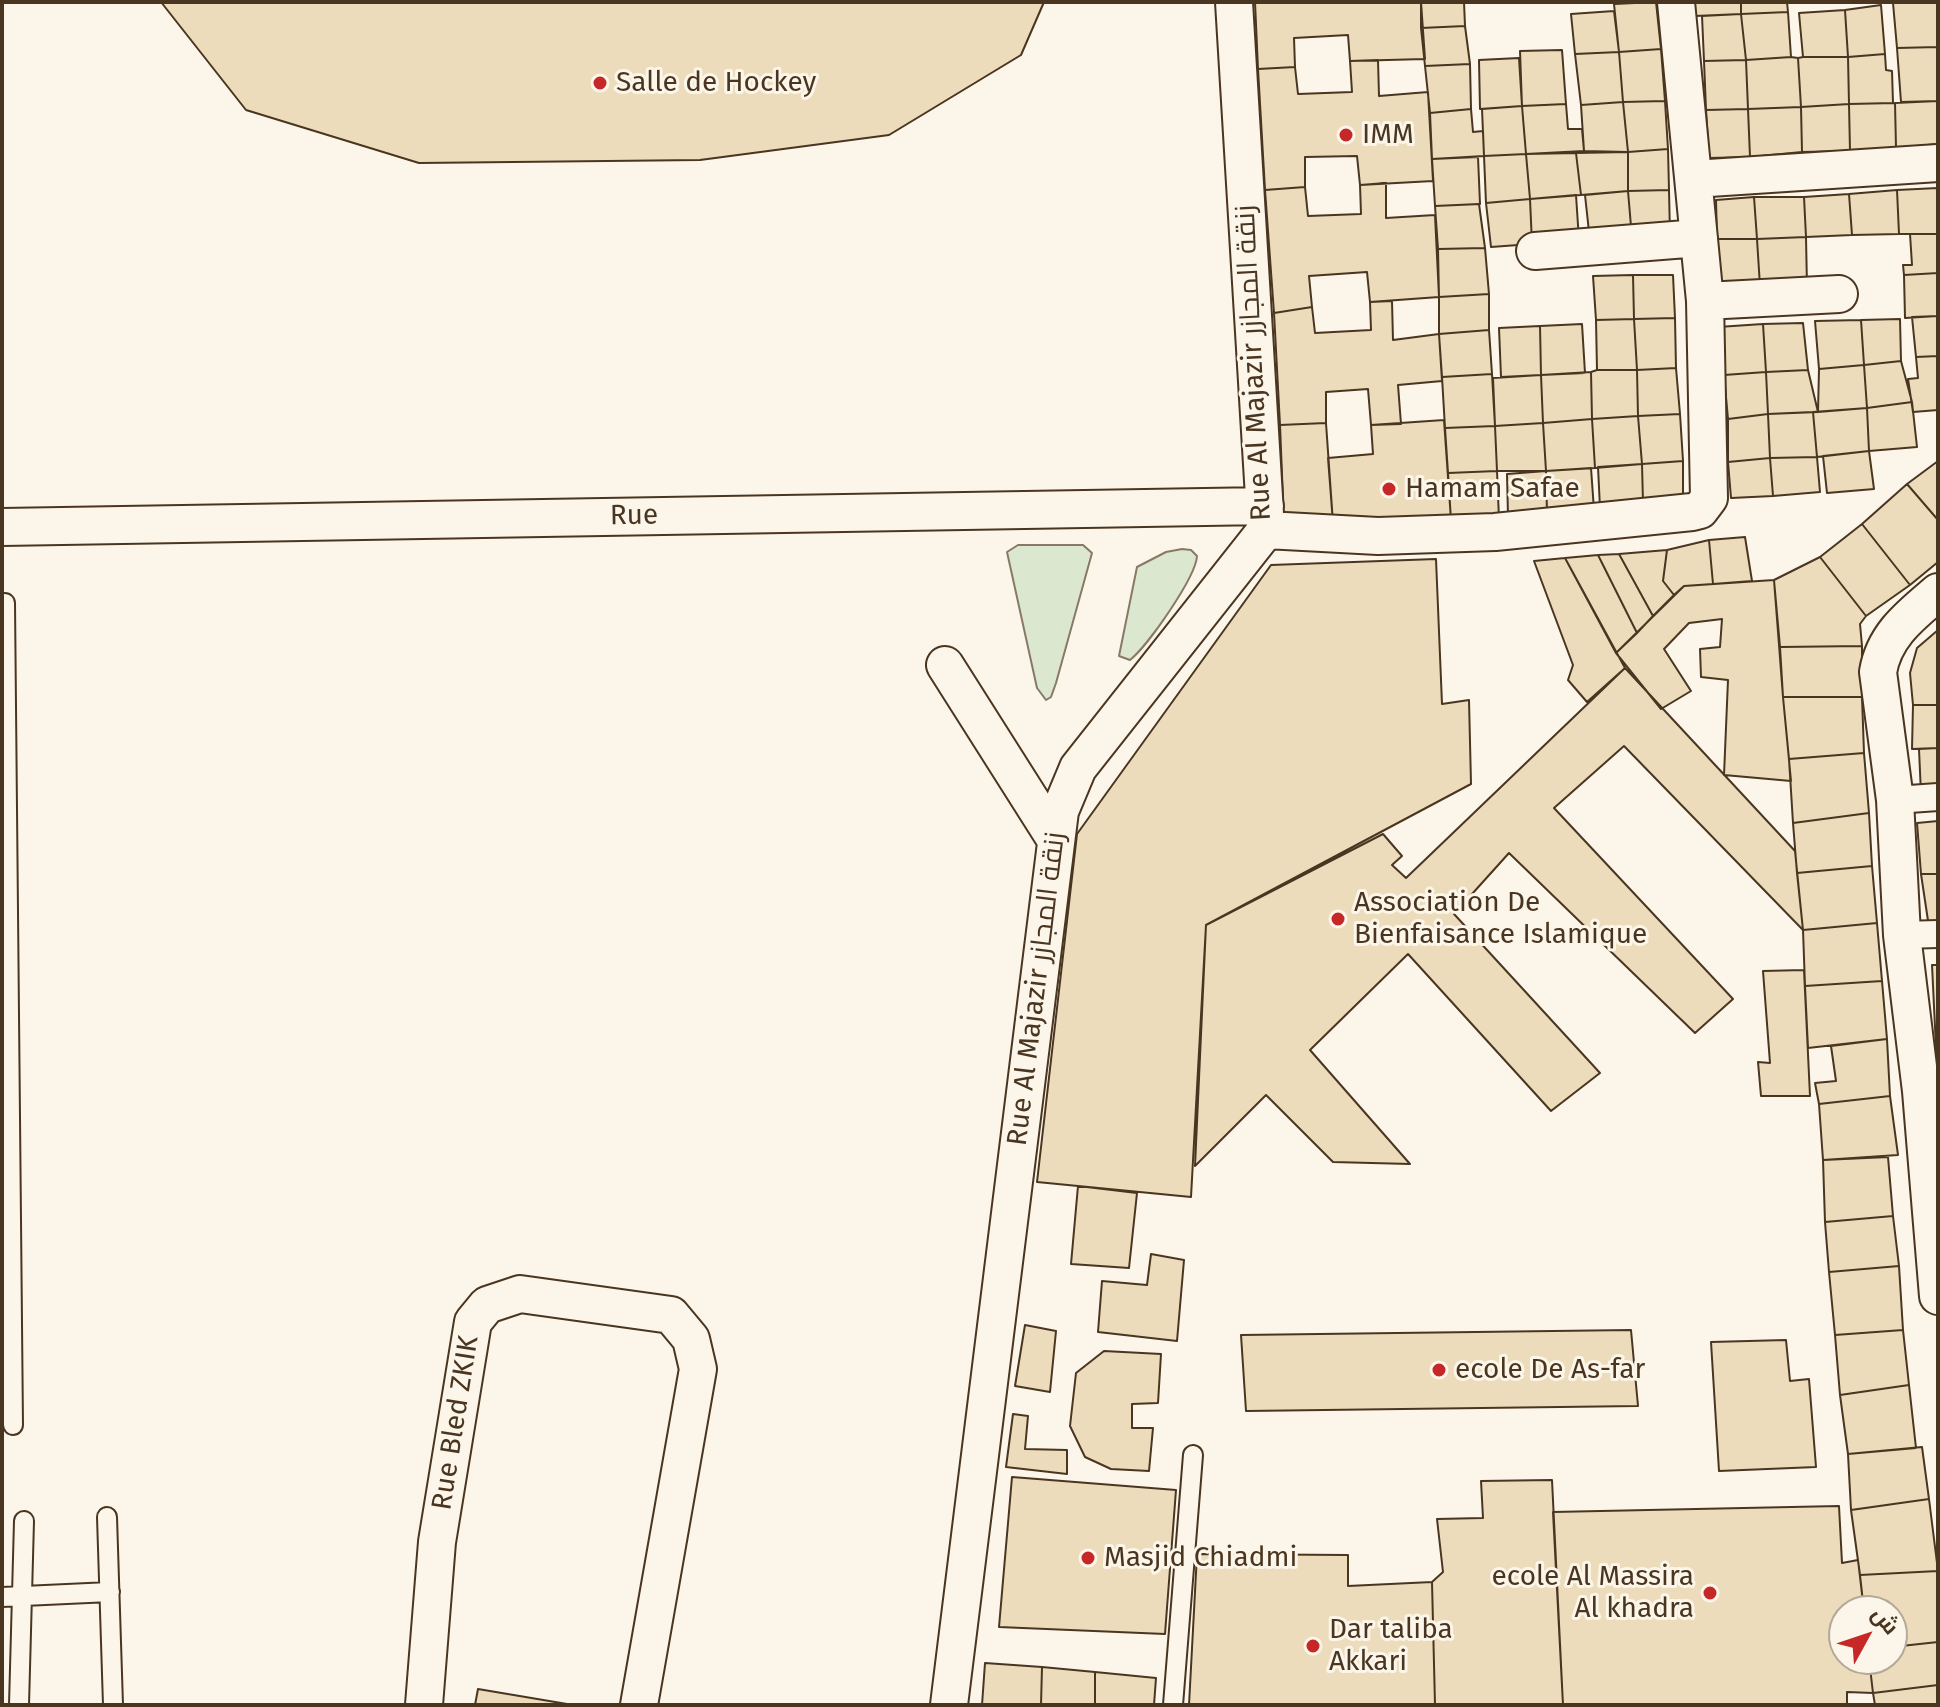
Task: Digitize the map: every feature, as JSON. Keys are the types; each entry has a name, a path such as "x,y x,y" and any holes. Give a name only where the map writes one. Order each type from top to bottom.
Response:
{"street":[{"name":"Rue Al Majazir زنقة المجازر","path":"949,1705 1054,837 1060,811 1078,768 1266,518 1234,2"},
{"path":"1676,2 1705,301 1839,294"},
{"path":"1694,179 1938,163"},
{"path":"1535,251 1699,238"},
{"name":"Rue","path":"2,527 1266,518 1378,536 1495,532 1692,512 1700,510 1709,498 1705,301"},
{"path":"1938,592 1890,637 1881,652 1878,672 1895,800 1902,935 1930,1090 1938,1296"},
{"path":"945,665 1054,837"},
{"path":"1895,800 1938,797"},
{"path":"1902,935 1938,934"},
{"name":"Rue Bled ZKIK","path":"424,1705 437,1542 473,1322 487,1305 520,1294 671,1315 691,1339 698,1369 639,1705"}],"lane":[{"path":"5,603 2,680 13,1425"},
{"path":"1173,1705 1193,1455"},
{"path":"107,1517 113,1705"},
{"path":"19,1705 24,1521"},
{"path":"2,1597 110,1592"}],"green space":[{"path":"1018,545 1083,545 1092,553 1056,683 1051,697 1046,700 1037,688 1007,552"},
{"path":"1191,550 1197,556 1180,595 1138,653 1130,660 1119,656 1137,567 1166,552"}],"building":[{"name":"Salle de Hockey","path":"161,2 1044,2 1021,55 889,135 700,160 419,163 246,110"},
{"name":"IMM","path":"1255,2 1421,2 1425,59 1350,61 1348,35 1294,38 1295,67 1258,69"},
{"path":"1421,2 1464,2 1465,26 1421,28"},
{"path":"1656,2 1661,49 1619,52 1614,4"},
{"path":"1694,2 1741,2 1741,14 1695,16"},
{"path":"1741,2 1787,2 1788,12 1741,14"},
{"path":"1937,2 1938,47 1897,48 1893,3"},
{"path":"1881,5 1885,54 1848,57 1845,10"},
{"path":"1845,10 1848,57 1803,57 1799,13"},
{"path":"1614,11 1619,52 1575,54 1571,14"},
{"path":"1788,12 1791,57 1746,60 1741,14"},
{"path":"1741,14 1746,60 1704,61 1702,16"},
{"path":"1465,26 1470,64 1425,66 1421,28"},
{"path":"1938,47 1938,101 1901,102 1897,48"},
{"path":"1661,49 1665,101 1623,102 1619,52"},
{"path":"1562,50 1566,104 1522,106 1520,51"},
{"path":"1619,52 1623,102 1581,105 1575,54"},
{"path":"1885,54 1886,70 1892,71 1893,103 1849,104 1848,57"},
{"path":"1848,57 1849,104 1801,107 1798,58"},
{"path":"1519,58 1522,106 1480,109 1479,60"},
{"path":"1798,58 1801,107 1748,109 1746,60"},
{"name":"IMM","path":"1378,60 1379,96 1428,92 1433,181 1360,185 1357,156 1305,157 1305,187 1265,190 1258,69 1295,67 1298,94 1352,92 1350,61"},
{"path":"1746,60 1748,109 1706,110 1704,61"},
{"path":"1470,64 1471,109 1430,113 1425,66"},
{"path":"1665,101 1668,149 1628,152 1623,102"},
{"path":"1938,101 1938,144 1896,148 1895,103"},
{"path":"1623,102 1628,152 1584,151 1581,105"},
{"path":"1895,103 1896,148 1850,151 1849,104"},
{"path":"1566,104 1568,129 1582,129 1584,151 1526,154 1522,106"},
{"path":"1849,104 1850,151 1802,152 1801,107"},
{"path":"1522,106 1526,154 1484,156 1482,109"},
{"path":"1801,107 1802,152 1750,157 1748,109"},
{"path":"1471,109 1473,132 1483,131 1484,156 1432,159 1430,113"},
{"path":"1748,109 1750,157 1709,158 1706,110"},
{"path":"1668,149 1669,190 1628,191 1628,152"},
{"path":"1628,152 1628,191 1581,195 1576,153"},
{"path":"1576,153 1581,195 1530,199 1526,154"},
{"path":"1526,154 1530,199 1486,203 1484,156"},
{"path":"1478,157 1480,204 1435,206 1432,159"},
{"name":"IMM","path":"1386,183 1386,218 1435,215 1439,297 1370,302 1367,272 1309,276 1312,307 1274,313 1265,190 1305,187 1308,216 1361,214 1360,185"},
{"path":"1938,188 1938,234 1899,234 1897,190"},
{"path":"1669,190 1670,235 1632,238 1628,191"},
{"path":"1897,190 1899,234 1852,235 1849,194"},
{"path":"1628,191 1632,238 1590,241 1585,195"},
{"path":"1849,194 1852,235 1806,237 1804,197"},
{"path":"1576,195 1579,240 1532,244 1530,199"},
{"path":"1754,197 1757,239 1717,239 1716,200"},
{"path":"1754,197 1804,197 1806,237 1757,239"},
{"path":"1530,199 1532,244 1491,247 1486,203"},
{"path":"1479,204 1485,248 1438,249 1435,206"},
{"path":"1910,234 1938,234 1938,273 1904,275 1903,265 1912,265"},
{"path":"1806,237 1807,287 1760,286 1757,239"},
{"path":"1717,239 1757,239 1760,286 1720,286"},
{"path":"1485,248 1489,294 1439,297 1438,249"},
{"path":"1938,273 1938,316 1905,318 1904,275"},
{"path":"1633,275 1673,275 1675,318 1634,319"},
{"path":"1633,275 1634,319 1596,320 1593,276"},
{"path":"1489,294 1489,330 1439,334 1439,297"},
{"path":"1392,301 1393,340 1439,334 1442,381 1398,385 1401,424 1371,425 1368,389 1326,392 1326,423 1280,425 1274,313 1312,307 1315,333 1371,330 1370,302"},
{"path":"1938,316 1938,356 1916,357 1912,317"},
{"path":"1675,318 1676,368 1637,370 1634,319"},
{"path":"1634,319 1637,370 1597,370 1596,320"},
{"path":"1900,319 1901,361 1864,365 1861,320"},
{"path":"1861,320 1864,365 1819,369 1815,321"},
{"path":"1803,323 1808,370 1766,372 1763,324"},
{"path":"1582,324 1585,373 1541,375 1540,326"},
{"path":"1763,324 1766,372 1724,375 1718,327"},
{"path":"1540,326 1541,375 1501,377 1499,328"},
{"path":"1489,330 1492,374 1442,377 1439,334"},
{"path":"1938,356 1938,410 1913,412 1908,379 1918,378 1916,357"},
{"path":"1901,361 1912,402 1867,408 1864,365"},
{"path":"1864,365 1867,408 1818,412 1819,369"},
{"path":"1676,368 1680,414 1638,416 1637,370"},
{"path":"1637,370 1638,416 1592,419 1591,372"},
{"path":"1808,370 1818,412 1768,414 1766,372"},
{"path":"1591,372 1592,419 1543,423 1541,375"},
{"path":"1766,372 1768,414 1728,419 1724,375"},
{"path":"1492,374 1495,426 1445,428 1442,377"},
{"path":"1541,375 1543,423 1495,426 1493,378"},
{"path":"1912,402 1917,447 1869,451 1867,408"},
{"path":"1867,408 1869,451 1817,457 1813,412"},
{"path":"1813,412 1817,457 1770,458 1768,414"},
{"path":"1680,414 1683,461 1642,464 1638,416"},
{"path":"1768,414 1770,458 1728,462 1728,419"},
{"path":"1638,416 1642,464 1595,468 1592,419"},
{"path":"1592,419 1595,468 1546,471 1543,423"},
{"name":"Hamam Safae","path":"1444,420 1451,520 1333,523 1328,458 1373,454 1371,425"},
{"path":"1326,423 1333,523 1284,525 1280,425"},
{"path":"1543,423 1546,471 1497,471 1495,426"},
{"path":"1495,426 1497,471 1448,473 1445,428"},
{"path":"1869,451 1874,489 1827,493 1823,456"},
{"path":"1817,457 1820,492 1773,496 1770,458"},
{"path":"1770,458 1773,496 1731,498 1728,462"},
{"path":"1683,461 1683,500 1643,503 1642,464"},
{"path":"1938,461 1938,520 1907,484"},
{"path":"1642,464 1643,503 1600,508 1598,467"},
{"path":"1591,468 1594,510 1547,514 1546,471"},
{"path":"1497,471 1499,519 1451,520 1448,473"},
{"path":"1546,471 1547,514 1508,516 1507,474"},
{"path":"1907,484 1938,520 1938,562 1910,585 1862,524"},
{"path":"1862,524 1910,585 1866,616 1820,557"},
{"path":"1745,537 1752,581 1713,584 1709,540"},
{"path":"1709,540 1713,584 1684,586 1674,595 1663,581 1667,550"},
{"path":"1667,550 1663,581 1674,595 1653,616 1619,554"},
{"path":"1619,554 1653,616 1637,633 1598,555"},
{"path":"1598,555 1637,633 1616,653 1565,558"},
{"path":"1820,557 1866,616 1860,624 1862,646 1780,647 1774,580"},
{"path":"1565,558 1625,668 1587,702 1568,680 1573,665 1534,561"},
{"path":"1436,559 1442,704 1469,700 1471,784 1206,925 1191,1197 1037,1182 1077,834 1271,565"},
{"path":"1774,580 1791,781 1724,775 1728,680 1701,677 1700,649 1720,647 1722,619 1689,623 1664,649 1691,691 1661,709 1616,653 1684,586"},
{"path":"1938,630 1938,705 1913,705 1910,673 1917,648"},
{"path":"1862,646 1862,697 1783,697 1780,647"},
{"name":"Association De Bienfaisance Islamique","path":"1625,668 1795,851 1803,930 1624,746 1554,808 1733,999 1695,1033 1509,853 1454,914 1600,1073 1551,1111 1408,954 1310,1050 1410,1164 1333,1162 1266,1095 1195,1166 1206,925 1383,834 1402,856 1392,865 1406,878"},
{"path":"1783,697 1862,697 1864,753 1789,759"},
{"path":"1913,705 1938,705 1938,748 1912,749"},
{"path":"1938,748 1938,793 1921,794 1919,749"},
{"path":"1864,753 1869,813 1793,823 1789,759"},
{"path":"1869,813 1872,866 1797,873 1793,823"},
{"path":"1938,821 1938,874 1921,874 1917,823"},
{"path":"1872,866 1877,923 1803,930 1797,873"},
{"path":"1921,874 1938,874 1938,934 1930,934"},
{"path":"1877,923 1882,981 1805,986 1803,930"},
{"path":"1932,965 1938,965 1938,1026 1935,1027"},
{"path":"1804,970 1810,1096 1761,1096 1758,1062 1770,1063 1763,971"},
{"path":"1882,981 1887,1039 1808,1048 1805,986"},
{"path":"1938,1026 1938,1090 1935,1027"},
{"path":"1887,1039 1890,1096 1819,1104 1815,1083 1836,1081 1831,1046"},
{"path":"1890,1096 1898,1155 1823,1160 1819,1104"},
{"path":"1888,1157 1893,1216 1825,1222 1823,1160"},
{"path":"1078,1186 1137,1193 1129,1268 1071,1264"},
{"path":"1893,1216 1899,1266 1829,1272 1825,1222"},
{"path":"1151,1254 1184,1260 1177,1341 1098,1332 1102,1281 1147,1285"},
{"path":"1899,1266 1903,1330 1835,1335 1829,1272"},
{"path":"1025,1325 1056,1331 1050,1392 1015,1386"},
{"name":"ecole De As-far","path":"1631,1330 1638,1406 1246,1411 1241,1335"},
{"path":"1903,1330 1909,1385 1840,1395 1835,1335"},
{"name":"ecole De As-far","path":"1786,1340 1790,1381 1809,1379 1816,1467 1719,1471 1711,1342"},
{"path":"1104,1351 1161,1354 1158,1403 1132,1404 1132,1428 1153,1428 1149,1471 1111,1469 1085,1457 1070,1426 1076,1373"},
{"path":"1909,1385 1916,1448 1848,1454 1840,1395"},
{"path":"1013,1414 1028,1416 1025,1449 1067,1450 1067,1474 1006,1467"},
{"path":"1922,1447 1929,1499 1851,1510 1848,1454"},
{"name":"Masjid Chiadmi","path":"1012,1477 1176,1490 1165,1634 999,1627"},
{"path":"1552,1480 1563,1705 1435,1705 1432,1582 1443,1572 1437,1519 1483,1518 1481,1481"},
{"path":"1929,1499 1938,1571 1860,1575 1851,1510"},
{"name":"ecole Al Massira Al khadra","path":"1839,1506 1842,1563 1858,1560 1862,1595 1828,1595 1828,1675 1871,1675 1873,1693 1847,1692 1847,1705 1563,1705 1553,1512"},
{"name":"Dar taliba Akkari","path":"1197,1554 1348,1555 1348,1586 1432,1582 1435,1705 1189,1705"},
{"path":"1938,1571 1938,1642 1908,1645 1908,1595 1862,1595 1860,1575"},
{"path":"1938,1642 1938,1685 1873,1693 1871,1675 1908,1675 1908,1645"},
{"path":"985,1663 1042,1667 1041,1705 982,1705"},
{"path":"1042,1667 1095,1672 1095,1705 1041,1705"},
{"path":"1095,1672 1156,1678 1154,1705 1095,1705"},
{"path":"1938,1685 1938,1705 1875,1705 1873,1693"},
{"path":"478,1689 573,1705 475,1705"}],"place":[{"name":"Salle de Hockey","path":"600,83"},
{"name":"IMM","path":"1346,135"},
{"name":"Hamam Safae","path":"1389,489"},
{"name":"Association De Bienfaisance Islamique","path":"1338,919"},
{"name":"ecole De As-far","path":"1439,1370"},
{"name":"Masjid Chiadmi","path":"1088,1558"},
{"name":"ecole Al Massira Al khadra","path":"1710,1593"},
{"name":"Dar taliba Akkari","path":"1313,1646"}]}
